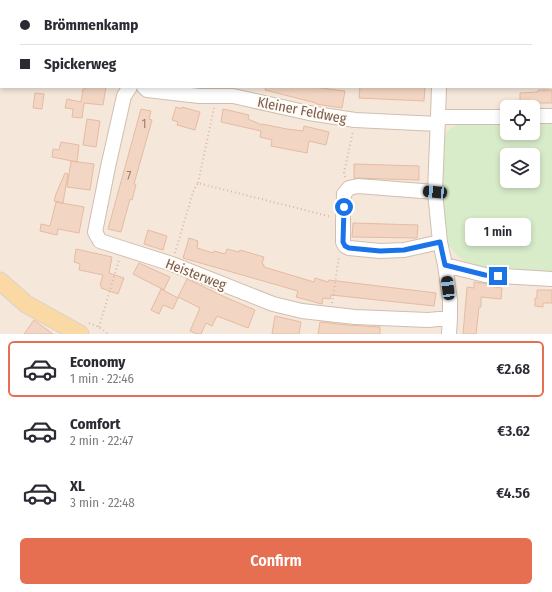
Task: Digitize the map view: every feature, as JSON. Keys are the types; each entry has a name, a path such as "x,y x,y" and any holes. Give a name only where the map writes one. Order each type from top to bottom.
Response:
{"main road":[{"path":"0,281 26,304 80,334"}],"street":[{"name":"Heisterweg","path":"129,88 124,96 95,232 100,242 172,264 273,304 302,311 355,317 421,319 450,318"},
{"name":"Kleiner Feldweg","path":"145,88 147,90 199,96 221,93 308,112 355,120 438,121 500,117"},
{"path":"439,88 435,192 440,242 450,300 450,334"},
{"path":"540,116 552,116"},
{"path":"435,192 358,186 349,188 344,194 343,242 345,246 349,248 380,251 404,250 440,242"},
{"path":"445,265 485,275 552,279"}],"path":[{"path":"172,264 194,189 198,184 221,93"},
{"path":"349,188 344,173 355,120"},
{"path":"198,184 343,220"},
{"path":"330,314 339,253 345,246"},
{"path":"98,328 123,249"}],"shaded area":[{"path":"0,88 552,88 552,334 0,334"}],"green space":[{"path":"552,121 552,273 485,270 470,265 459,257 449,246 442,212 442,144 446,133 454,126 476,122 500,122 500,140 540,140 540,122"}],"building":[{"path":"106,88 103,105 84,103 82,118 72,117 73,109 65,108 67,99 81,102 83,89"},
{"path":"266,88 321,88 345,91 342,108 316,104 265,90"},
{"path":"360,88 425,88 424,101 359,98"},
{"path":"538,90 552,90 552,103 540,103 540,100 520,100 520,93 538,92"},
{"path":"35,93 44,94 42,109 33,108"},
{"path":"176,107 182,109 182,107 200,112 195,130 177,125 178,122 172,120"},
{"path":"141,109 151,111 149,119 152,120 134,184 136,185 132,200 130,199 121,232 108,229"},
{"path":"223,109 249,115 248,119 262,125 303,131 304,126 329,132 326,145 309,141 307,153 271,146 272,140 260,137 261,131 221,122"},
{"path":"87,119 100,121 96,147 83,145"},
{"path":"61,142 79,145 77,162 52,157 53,149 59,150"},
{"path":"71,161 94,164 90,190 67,187"},
{"path":"354,164 419,166 419,180 354,178"},
{"path":"65,173 68,174 63,203 54,201 56,194"},
{"path":"56,202 84,207 79,233 58,229 57,235 40,231 41,224 50,226"},
{"path":"353,223 418,225 417,238 352,237"},
{"path":"148,230 167,236 163,250 144,244"},
{"path":"189,238 198,241 197,248 213,253 214,251 225,254 227,249 239,252 240,250 264,257 262,264 264,267 314,282 315,278 328,282 329,280 436,293 434,306 331,295 330,299 323,298 322,304 296,297 298,291 183,258"},
{"path":"76,249 112,257 109,273 124,278 118,294 101,288 102,286 100,285 103,275 79,270 80,264 74,262"},
{"path":"139,263 170,277 164,290 133,274"},
{"path":"187,279 255,310 248,328 217,316 212,326 206,323 201,334 190,331 200,308 178,297"},
{"path":"474,282 502,288 501,299 481,297 481,307 479,307 476,334 463,334 467,287 474,288"},
{"path":"161,289 178,298 173,309 163,305 159,314 151,310"},
{"path":"537,290 552,290 552,303 543,303 543,307 535,306"},
{"path":"275,316 301,322 299,334 272,334"},
{"path":"34,320 53,334 24,334"},
{"path":"320,322 380,327 380,334 318,334"}],"route":[{"path":"344,207 343,242 345,246 349,248 380,251 404,250 440,242 445,265 485,275 498,276"}]}
